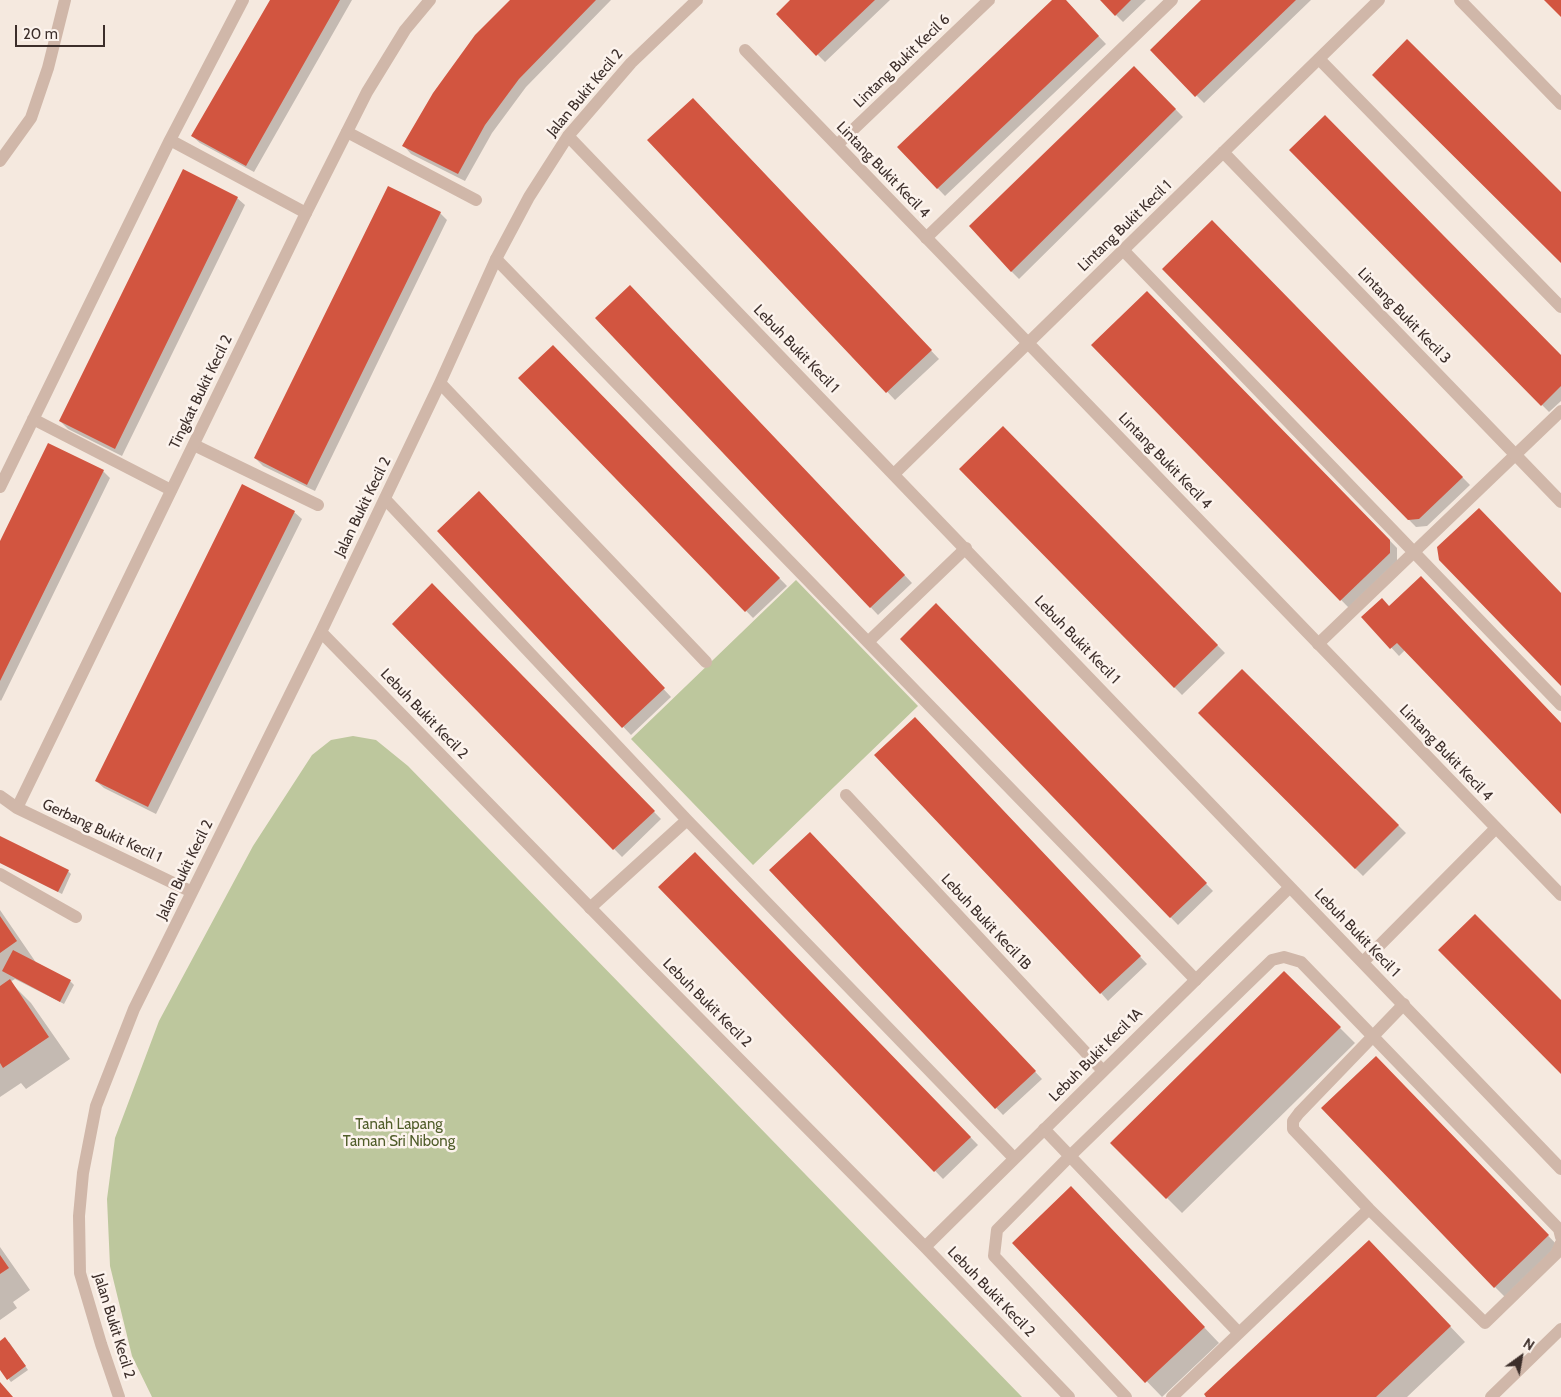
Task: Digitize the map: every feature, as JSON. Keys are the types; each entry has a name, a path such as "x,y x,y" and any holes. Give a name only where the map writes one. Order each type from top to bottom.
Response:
{"street":[{"path":"0,161 30,118 48,68 65,0"},
{"path":"0,487 170,140 243,0"},
{"name":"Tingkat Bukit Kecil 2","path":"17,808 306,213 367,92 405,30 430,0"},
{"name":"Jalan Bukit Kecil 2","path":"119,1397 80,1273 79,1216 83,1173 96,1106 134,1008 321,632 440,384 496,258 528,197 568,136 630,63 696,0"},
{"name":"Lintang Bukit Kecil 6","path":"837,145 989,0"},
{"path":"926,238 1172,0"},
{"name":"Lintang Bukit Kecil 1","path":"894,474 1379,0"},
{"path":"1460,0 1561,104"},
{"name":"Lintang Bukit Kecil 4","path":"745,50 1561,895"},
{"path":"1320,59 1561,306"},
{"path":"347,132 476,200"},
{"name":"Lebuh Bukit Kecil 1","path":"568,136 1561,1169"},
{"path":"170,140 306,213"},
{"name":"Lintang Bukit Kecil 3","path":"1223,152 1561,502"},
{"path":"1123,250 1561,705"},
{"path":"496,258 1196,980"},
{"path":"440,384 706,662"},
{"path":"1318,644 1561,412"},
{"path":"33,419 171,490"},
{"path":"194,445 318,505"},
{"path":"385,499 687,820 1014,1158"},
{"path":"869,642 966,548"},
{"name":"Lebuh Bukit Kecil 2","path":"321,632 925,1247 1069,1397"},
{"name":"Lebuh Bukit Kecil 1B","path":"846,795 1103,1071"},
{"name":"Gerbang Bukit Kecil 1","path":"0,796 17,808 192,892"},
{"path":"590,908 687,820"},
{"path":"1362,962 1496,828"},
{"path":"0,874 76,917"},
{"name":"Lebuh Bukit Kecil 1A","path":"925,1247 1290,886"},
{"path":"1126,1397 994,1256 994,1242 997,1230 1070,1156 1272,960 1284,957 1301,962 1559,1229 1561,1237"},
{"path":"1404,1004 1299,1113 1294,1122 1293,1130 1369,1209 1485,1323 1556,1254 1561,1243"},
{"path":"1044,1129 1239,1333"},
{"path":"1172,1397 1369,1209"},
{"path":"1491,1397 1561,1328"}],"green space":[{"path":"796,580 918,706 753,865 631,739"},
{"name":"Tanah Lapang Taman Sri Nibong","path":"353,736 376,740 408,766 1022,1397 152,1397 132,1356 110,1266 107,1199 115,1138 159,1021 253,846 312,755 331,740"}],"building":[{"path":"270,0 340,0 246,166 191,136"},
{"path":"510,0 596,0 519,79 485,125 458,174 402,146 433,93 475,35"},
{"path":"790,0 875,0 816,56 776,14"},
{"path":"1052,0 1066,0 1099,36 937,189 897,147"},
{"path":"1100,0 1131,0 1115,16"},
{"path":"1201,0 1296,0 1195,97 1150,50"},
{"path":"1544,0 1561,0 1561,17"},
{"path":"1407,39 1561,192 1561,263 1372,75"},
{"path":"1134,66 1176,109 1011,272 969,226"},
{"path":"693,98 932,350 886,393 647,140"},
{"path":"1325,115 1561,355 1561,386 1541,406 1289,150"},
{"path":"183,169 238,197 115,449 59,421"},
{"path":"388,186 441,212 307,485 254,458"},
{"path":"1212,220 1463,477 1419,519 1408,520 1162,269"},
{"path":"630,285 905,575 870,608 595,318"},
{"path":"1147,291 1390,540 1390,553 1340,601 1091,345"},
{"path":"553,345 780,578 745,612 518,378"},
{"path":"1003,426 1218,645 1174,688 959,469"},
{"path":"48,443 104,470 0,681 0,541"},
{"path":"242,484 295,511 148,807 95,781"},
{"path":"479,491 665,688 622,728 437,531"},
{"path":"1479,508 1561,593 1561,686 1439,560 1437,547"},
{"path":"1421,576 1561,723 1561,814 1397,643 1390,649 1361,617 1382,598 1389,606"},
{"path":"432,583 655,811 613,850 392,624"},
{"path":"936,603 1207,883 1170,918 900,639"},
{"path":"1242,669 1399,825 1355,869 1198,713"},
{"path":"915,717 1141,956 1100,994 874,755"},
{"path":"810,832 1036,1071 995,1109 769,870"},
{"path":"0,836 69,870 58,892 0,863"},
{"path":"695,852 971,1137 934,1172 658,887"},
{"path":"1475,914 1561,1000 1561,1074 1438,950"},
{"path":"0,916 17,941 0,953"},
{"path":"13,950 71,980 60,1002 2,971"},
{"path":"1284,971 1341,1027 1166,1199 1110,1143"},
{"path":"10,979 49,1037 3,1068 0,1063 0,986"},
{"path":"1376,1056 1549,1235 1494,1288 1321,1108"},
{"path":"1071,1186 1205,1327 1145,1383 1012,1243"},
{"path":"1369,1240 1451,1326 1376,1397 1206,1397 1204,1394"},
{"path":"0,1255 9,1268 0,1274"},
{"path":"5,1337 26,1366 7,1380 0,1370 0,1341"},
{"path":"0,1382 13,1397 0,1397"}]}
